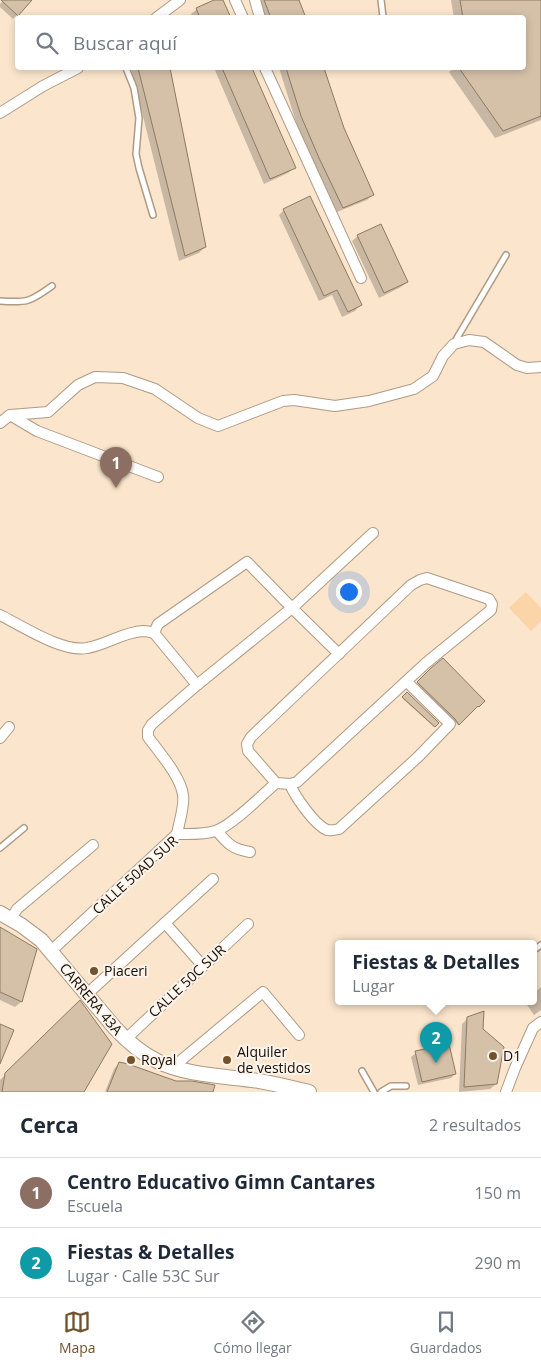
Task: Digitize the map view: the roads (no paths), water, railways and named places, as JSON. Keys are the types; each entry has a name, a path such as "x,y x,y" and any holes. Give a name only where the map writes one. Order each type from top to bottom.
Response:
{"main road":[{"name":"CARRERA 43A","path":"6,916 33,934 51,951 100,1012 126,1039 158,1061 189,1071 309,1092"}],"street":[{"path":"160,15 180,0"},
{"path":"235,0 242,15"},
{"path":"255,0 259,15"},
{"path":"0,113 42,86 74,70"},
{"path":"266,70 361,278"},
{"path":"274,70 283,107"},
{"path":"0,423 10,415 48,412 78,386 95,377 123,378 155,389 198,418 218,426 283,401 294,400 335,406 369,401 414,390 433,376 443,356 454,344 469,340 484,342 517,365 527,368 541,368"},
{"path":"10,415 37,431 158,478"},
{"path":"177,834 183,806 183,794 178,779 148,737 148,730 152,724 197,685 292,608 373,533"},
{"path":"154,633 158,624 247,562 339,654"},
{"path":"427,578 489,599 492,604 491,610 426,663 296,782 290,784 276,783 248,751 247,744 251,737 339,654 411,585 420,580 427,578"},
{"path":"0,616 53,642 70,648 85,649 143,631 154,633 197,685"},
{"path":"290,784 294,794 319,826 330,831 339,829 418,757 450,724 406,682"},
{"path":"0,738 9,727"},
{"name":"CALLE 50AD SUR","path":"51,951 177,834 202,834 217,831 232,822 276,783"},
{"path":"217,831 227,843 238,850 250,852"},
{"path":"6,916 17,909 93,845"},
{"path":"86,995 213,880"},
{"path":"165,924 204,966"},
{"name":"CALLE 50C SUR","path":"126,1039 248,924"},
{"path":"173,1067 263,992 299,1034"},
{"path":"506,1092 518,1052 533,1028 541,1022"}],"lane":[{"path":"381,0 384,15"},
{"path":"127,70 134,88 140,118 136,154 153,215"},
{"path":"454,344 506,255"},
{"path":"0,301 22,302 32,299 52,286"},
{"path":"0,848 24,828"},
{"path":"362,1071 374,1092"},
{"path":"381,1092 391,1086 406,1086"}],"place":[{"name":"Centro Educativo Gimn Cantares","path":"116,488"},
{"name":"Piaceri","path":"94,971"},
{"name":"D1","path":"493,1056"},
{"name":"Royal","path":"131,1060"},
{"name":"Alquiler de vestidos","path":"227,1060"},
{"name":"Fiestas & Detalles","path":"436,1063"}]}
